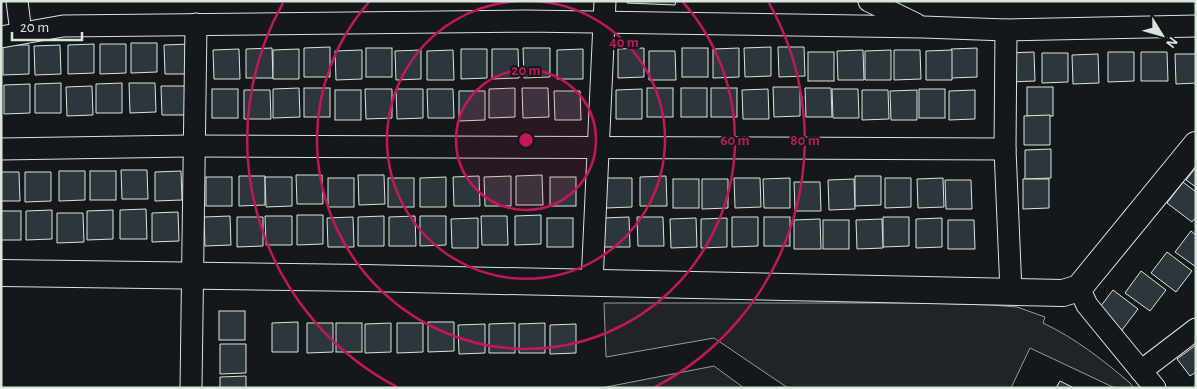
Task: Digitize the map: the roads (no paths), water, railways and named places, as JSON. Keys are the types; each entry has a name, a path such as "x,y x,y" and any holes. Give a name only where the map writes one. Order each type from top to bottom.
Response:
{"street":[{"path":"17,1 11,35 63,26 525,21 1006,30 1196,26"},
{"path":"592,284 604,1"},
{"path":"869,1 923,27"},
{"path":"191,388 196,24"},
{"path":"1006,30 1005,149 1011,292"},
{"path":"1,273 1063,293 1079,288 1196,145"},
{"path":"1,149 195,146 1005,149"},
{"path":"1079,288 1087,305 1155,388"},
{"path":"1142,371 1196,329"}]}
